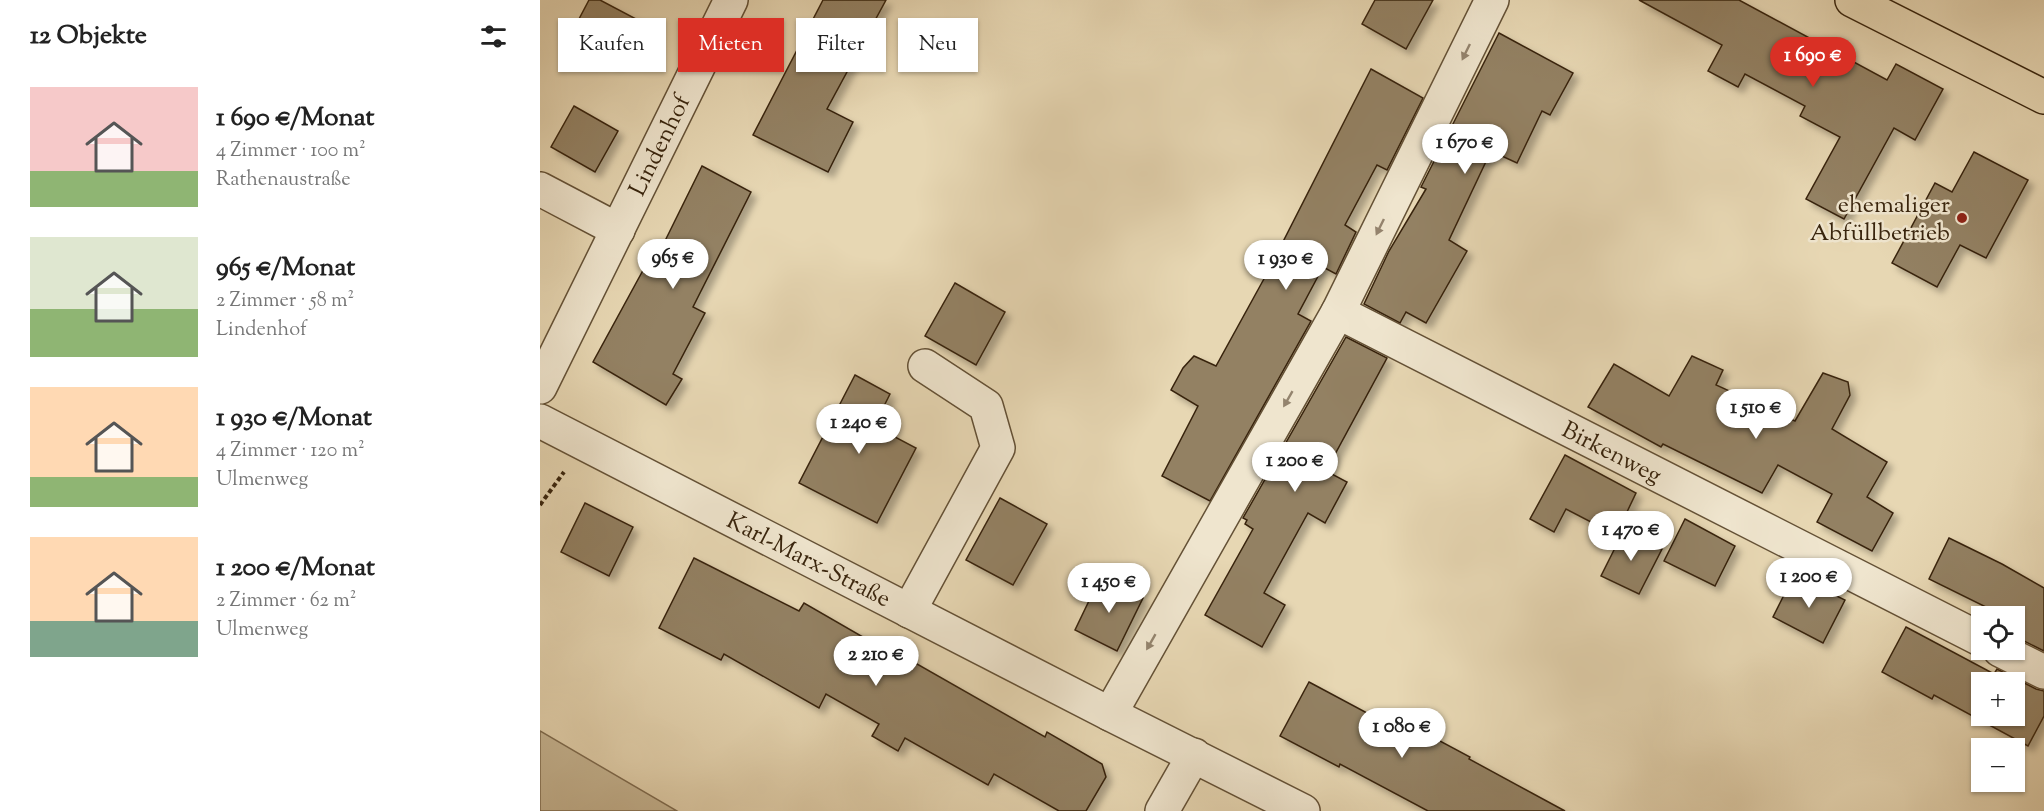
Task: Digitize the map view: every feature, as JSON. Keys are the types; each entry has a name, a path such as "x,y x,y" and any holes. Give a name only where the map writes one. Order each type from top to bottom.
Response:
{"main road":[{"path":"1852,0 2044,97"}],"street":[{"name":"Lindenhof","path":"540,387 731,0"},
{"path":"1110,714 1338,312 1492,0"},
{"path":"540,189 618,230"},
{"name":"Birkenweg","path":"1338,312 1971,634"},
{"path":"909,611 998,448 986,406 925,366"},
{"name":"Karl-Marx-Straße","path":"540,421 1110,714 1304,811"},
{"path":"2020,660 2044,672"},
{"path":"1162,811 1194,755"}],"shaded area":[{"path":"540,731 677,811 540,811"}],"building":[{"path":"589,0 600,0 634,18 580,18"},
{"path":"823,0 886,0 876,18 814,18"},
{"path":"1375,0 1433,0 1406,49 1362,24"},
{"path":"1639,0 1739,0 1887,80 1896,64 1943,89 1915,140 1894,128 1844,219 1806,199 1840,137 1800,116 1805,106 1745,74 1738,87 1708,71 1722,45"},
{"path":"1499,33 1573,73 1550,115 1542,111 1517,163 1491,151 1449,240 1467,251 1426,323 1406,312 1400,323 1364,304 1389,251 1426,189 1421,187"},
{"path":"796,52 796,72 847,72 827,109 853,122 828,172 753,135"},
{"path":"1371,69 1423,98 1387,170 1377,165 1345,225 1356,232 1336,274 1323,267 1298,314 1311,321 1210,501 1162,476 1198,406 1171,390 1183,368 1194,356 1216,366 1265,277"},
{"path":"574,106 618,131 595,172 551,147"},
{"name":"ehemaliger Abfüllbetrieb","path":"1974,152 2028,180 1986,258 1960,245 1937,287 1892,263 1935,183 1952,192"},
{"path":"702,166 751,192 693,307 705,313 673,374 682,379 666,405 593,362 653,252 658,255"},
{"path":"955,283 1005,312 976,365 925,336"},
{"path":"1346,337 1387,358 1326,471 1347,482 1325,523 1308,513 1264,593 1285,605 1262,647 1205,615 1253,529 1245,524 1247,520 1243,518"},
{"path":"1692,356 1723,370 1716,385 1795,421 1823,373 1848,382 1850,395 1832,429 1887,462 1867,497 1893,513 1872,551 1817,522 1832,494 1778,465 1762,493 1663,444 1661,447 1588,407 1614,364 1669,396"},
{"path":"855,375 890,394 874,426 916,448 877,523 799,483"},
{"path":"1565,455 1636,493 1616,535 1566,509 1554,532 1530,519"},
{"path":"1000,498 1047,524 1013,585 966,560"},
{"path":"585,503 633,527 609,576 561,552"},
{"path":"1685,519 1735,546 1715,586 1664,561"},
{"path":"1624,530 1662,549 1639,594 1601,576"},
{"path":"1949,538 2044,588 2044,651 2025,642 2025,606 1984,606 1929,579"},
{"path":"694,558 799,611 804,603 887,651 889,648 1045,737 1047,732 1102,764 1106,777 1086,811 1059,811 994,774 988,785 905,738 898,751 872,736 879,724 826,694 819,708 724,654 721,660 659,628"},
{"path":"1794,575 1845,600 1823,643 1773,617"},
{"path":"1100,578 1143,598 1117,651 1075,630"},
{"path":"1906,627 1990,672 1971,672 1971,715 1934,695 1932,699 1882,672"},
{"path":"1309,682 1408,735 1412,726 1565,811 1428,811 1340,764 1339,767 1280,736"},
{"path":"2025,683 2044,691 2044,716 2028,746 2025,744 2025,738 2013,738 1991,726 2025,726"}],"place":[{"name":"ehemaliger Abfüllbetrieb","path":"1962,218"}]}
